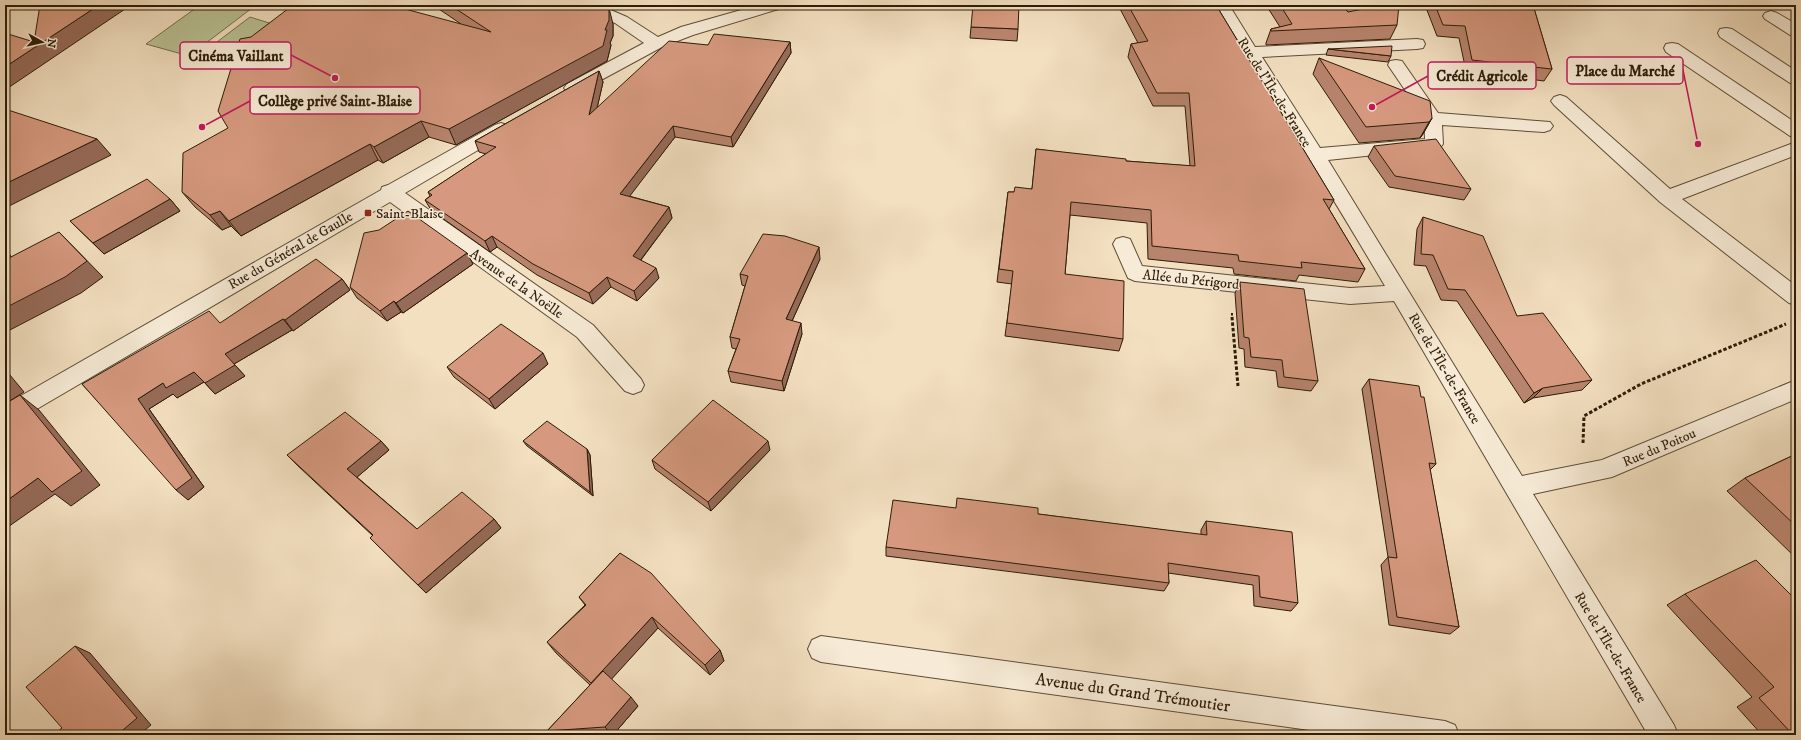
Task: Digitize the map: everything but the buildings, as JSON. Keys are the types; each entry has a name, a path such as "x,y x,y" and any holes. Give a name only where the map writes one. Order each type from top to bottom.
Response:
{"street":[{"path":"585,5 621,20 656,43"},
{"path":"556,98 656,43 687,31 776,5"},
{"name":"Rue de l'Île-de-France","path":"1221,5 1399,293 1664,735"},
{"path":"1771,16 1796,31"},
{"path":"1726,33 1796,79"},
{"path":"1249,52 1418,44"},
{"path":"1672,48 1796,132"},
{"path":"1315,155 1434,144 1433,118 1396,65"},
{"path":"1560,101 1667,197 1796,298"},
{"path":"1433,118 1544,126"},
{"name":"Rue du Général de Gaulle","path":"5,416 389,192 515,121"},
{"path":"1667,197 1796,148"},
{"name":"Avenue de la Noëlle","path":"389,192 585,331 633,385"},
{"name":"Allée du Périgord","path":"1123,244 1135,273 1350,296 1399,293"},
{"name":"Rue du Poitou","path":"1516,487 1604,470 1796,389"},
{"name":"Avenue du Grand Trémoutier","path":"821,649 1445,735"}],"path":[{"path":"1232,309 1238,386"},
{"path":"1583,445 1584,416 1641,384 1789,322"}],"green space":[{"path":"200,5 256,5 189,56 146,44"},
{"path":"250,17 282,27 251,51 217,42"}],"place":[{"name":"Cinéma Vaillant","path":"335,78"},
{"name":"Crédit Agricole","path":"1372,107"},
{"name":"Collège privé Saint-Blaise","path":"202,127"},
{"name":"Place du Marché","path":"1698,144"},
{"name":"Saint-Blaise","path":"368,213"}]}
